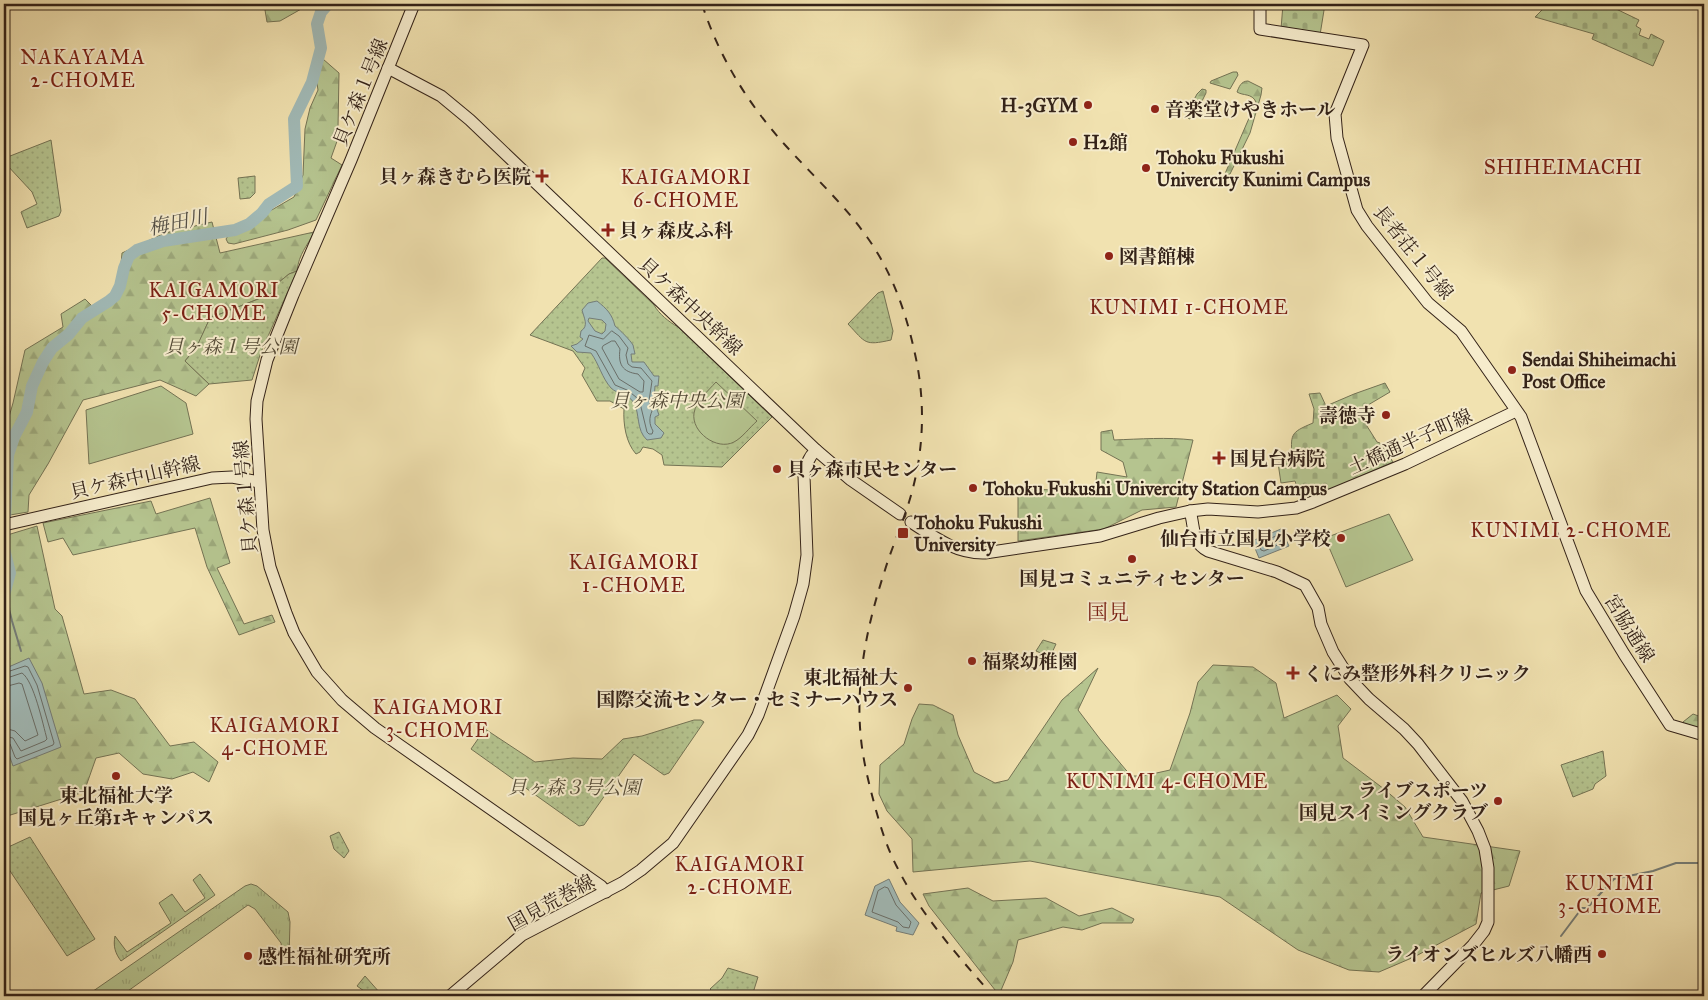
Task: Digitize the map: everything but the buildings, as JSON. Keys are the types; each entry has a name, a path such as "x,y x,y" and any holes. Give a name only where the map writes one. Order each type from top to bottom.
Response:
{"street":[{"name":"貝ケ森１号線","path":"414,4 267,360 257,401 256,419 265,545 286,613 317,672 329,687 375,728 601,886 606,892"},
{"name":"長者荘１号線","path":"1260,4 1260,29 1363,45 1335,114 1337,138 1357,210 1367,226 1428,303 1461,331 1516,411"},
{"name":"貝ケ森中央幹線","path":"388,68 422,84 441,96 470,120 816,450 850,480 900,514"},
{"name":"土橋通半子町線","path":"911,522 948,545 967,552 985,553 1095,538 1159,518 1208,509 1258,512 1296,508 1405,464 1516,411"},
{"name":"宮脇通線","path":"1516,411 1527,431 1588,595 1670,725 1704,736"},
{"name":"国見荒巻線","path":"450,996 522,935 606,892 641,870 673,843 748,735 765,696 794,616 803,584 807,555 804,476 809,457 816,450"},
{"name":"貝ケ森中山幹線","path":"4,525 212,478 232,477 259,482"},
{"path":"1190,512 1196,541 1201,547 1208,551 1277,572 1305,585 1318,608 1321,624 1333,652 1350,679 1418,744 1462,801 1478,831 1485,848 1488,868 1488,922 1484,931 1472,945 1424,996"}],"green space":[{"path":"264,4 310,4 280,21 267,22"},
{"path":"1283,4 1325,4 1320,35 1281,29"},
{"path":"1542,4 1613,4 1612,7 1639,20 1636,26 1641,29 1639,35 1649,39 1651,34 1664,41 1653,66 1592,39 1594,34 1535,17 1545,7"},
{"path":"323,59 339,73 338,127 341,130 331,158 342,165 316,220 288,230 234,244 228,243 226,239 228,236 244,231 270,211 294,197 303,175 305,129 310,108 318,90 316,77"},
{"path":"1237,72 1238,75 1230,89 1210,83 1211,81"},
{"path":"1248,81 1262,88 1261,95 1250,133 1230,174 1224,176 1256,102 1250,96 1237,92 1242,83"},
{"path":"1202,89 1206,90 1206,93 1194,117 1189,119 1186,115 1197,94"},
{"path":"51,140 61,211 59,216 27,228 21,212 37,204 32,192 6,164 5,158"},
{"path":"255,176 255,193 250,198 240,199 238,178"},
{"path":"212,222 220,253 314,232 301,255 297,271 289,274 278,283 271,294 210,318 197,347 185,361 209,384 196,396 160,380 83,400 29,495 28,512 4,516 4,434 25,350 63,327 61,314 85,299 97,311 118,298 122,253 165,233"},
{"name":"貝ヶ森中央公園","path":"602,258 605,258 654,305 661,315 678,327 772,417 722,467 664,465 662,455 653,449 643,447 636,454 626,433 624,409 610,401 597,401 582,375 585,368 573,351 530,335"},
{"name":"貝ヶ森１号公園","path":"297,271 261,352 252,380 209,384 185,361 197,346 210,318 271,294 278,283 289,274"},
{"path":"883,291 893,331 891,340 870,343 862,339 848,324 878,293"},
{"path":"716,382 757,421 740,438 727,444 713,442 706,438 694,420 697,404"},
{"path":"1385,383 1390,392 1368,405 1369,408 1360,415 1377,442 1380,443 1393,462 1317,495 1301,499 1295,481 1281,483 1278,463 1292,460 1291,445 1293,436 1299,429 1313,423 1314,409 1309,394 1320,393 1326,406"},
{"path":"161,386 186,403 193,434 89,464 86,410"},
{"path":"1112,430 1114,440 1163,438 1193,440 1176,507 1142,510 1104,529 1018,541 1018,489 1095,491 1097,472 1127,477 1123,462 1101,450 1101,432"},
{"path":"210,498 230,563 217,568 244,624 272,615 275,622 239,635 207,567 195,528 73,555 63,538 48,542 43,523 151,501 156,514"},
{"path":"1389,514 1413,560 1346,587 1325,538"},
{"path":"37,526 55,609 62,616 84,694 111,690 135,699 170,746 194,742 218,762 209,782 193,772 172,779 143,774 119,753 96,758 84,792 4,817 4,536"},
{"path":"1043,640 1056,644 1050,657 1036,651"},
{"path":"1213,665 1253,667 1276,683 1284,718 1337,695 1351,709 1338,726 1343,758 1405,807 1423,837 1520,851 1509,886 1481,893 1476,924 1414,957 1379,972 1349,970 1298,950 1220,897 1030,861 913,872 912,839 887,811 879,794 880,765 904,744 919,704 933,705 953,715 958,735 974,772 995,783 1008,780 1062,700 1098,668 1078,710 1131,776 1143,776 1170,770 1190,713 1198,682"},
{"path":"1693,714 1704,718 1704,732 1683,726 1683,722"},
{"name":"貝ヶ森３号公園","path":"694,720 704,722 669,773 664,775 634,754 584,825 579,826 471,749 485,729 535,762 573,758 602,759 623,739 642,736"},
{"path":"1603,751 1606,776 1595,784 1593,789 1573,797 1561,765"},
{"path":"339,832 349,851 344,858 334,849 330,836"},
{"path":"30,837 95,939 67,956 4,862 4,849"},
{"path":"200,874 215,895 121,961 115,949 115,936 127,952 171,923 159,903 172,894 185,912 205,898 193,880"},
{"path":"251,884 257,886 288,912 290,922 289,957 286,959 283,957 281,943 255,909 248,905 121,996 86,996 245,886"},
{"path":"968,888 993,901 1046,898 1079,916 1112,908 1134,919 1132,923 1102,923 1082,930 1063,927 1018,940 1013,962 999,995 929,906 923,894"},
{"path":"728,968 758,977 752,996 717,996 710,989 722,978"},
{"path":"365,976 380,993 378,996 371,996 357,986"}],"water":[{"path":"597,301 609,312 615,326 633,345 635,354 631,354 632,362 644,362 654,376 659,376 658,386 655,386 654,401 659,415 655,417 655,424 664,433 661,438 647,440 641,432 636,407 632,400 611,388 591,353 577,352 571,346 583,339 580,337 581,331 585,327 582,310 588,303","holes":["589,318 602,320 606,324 605,331 602,334 595,331 588,321"]},
{"path":"1281,529 1289,546 1259,558 1252,541"},
{"path":"29,658 42,683 61,747 13,766 4,740 4,669"},
{"path":"889,879 900,902 919,923 913,935 896,931 897,927 865,915 875,886"}],"waterway":[{"name":"梅田川","path":"4,540 8,455 14,437 27,412 32,386 52,348 69,334 82,318 115,296 129,256 137,250 163,241 235,230 249,224 269,204 297,186 294,119 312,82 321,48 317,24 321,12 328,4"},
{"name":"梅田川","path":"4,549 10,573 4,595"},
{"path":"5,593 21,651"},
{"path":"1561,936 1582,908 1587,908 1614,879 1653,871 1676,863 1704,863"}],"railway":[{"path":"702,4 726,61 759,114 848,213 876,250 891,278 907,323 919,372 921,391 922,428 918,466 909,502 885,570 868,633 861,675 860,718 862,747 878,816 886,842 897,867 917,902 993,996"}],"place":[{"name":"H-3GYM","path":"1088,105"},
{"name":"音楽堂けやきホール","path":"1155,109"},
{"name":"H2館","path":"1073,142"},
{"name":"Tohoku Fukushi Univercity Kunimi Campus","path":"1146,168"},
{"name":"貝ヶ森きむら医院","path":"542,176"},
{"name":"貝ヶ森皮ふ科","path":"608,230"},
{"name":"図書館棟","path":"1109,256"},
{"name":"Sendai Shiheimachi Post Office","path":"1512,370"},
{"name":"壽徳寺","path":"1386,415"},
{"name":"国見台病院","path":"1219,458"},
{"name":"貝ヶ森市民センター","path":"777,469"},
{"name":"Tohoku Fukushi Univercity Station Campus","path":"973,488"},
{"name":"Tohoku Fukushi University","path":"903,533"},
{"name":"仙台市立国見小学校","path":"1341,538"},
{"name":"国見コミュニティセンター","path":"1132,559"},
{"name":"福聚幼稚園","path":"972,661"},
{"name":"くにみ整形外科クリニック","path":"1293,673"},
{"name":"東北福祉大 国際交流センター・セミナーハウス","path":"908,688"},
{"name":"東北福祉大学 国見ヶ丘第1キャンパス","path":"116,776"},
{"name":"ライブスポーツ 国見スイミングクラブ","path":"1498,801"},
{"name":"ライオンズヒルズ八幡西","path":"1602,954"},
{"name":"感性福祉研究所","path":"248,956"}],"district":[{"name":"NAKAYAMA 2-CHOME","path":"83,68"},
{"name":"SHIHEIMACHI","path":"1563,167"},
{"name":"KAIGAMORI 6-CHOME","path":"686,188"},
{"name":"KAIGAMORI 5-CHOME","path":"214,302"},
{"name":"KUNIMI 1-CHOME","path":"1189,307"},
{"name":"KUNIMI 2-CHOME","path":"1571,530"},
{"name":"KAIGAMORI 1-CHOME","path":"634,574"},
{"name":"国見","path":"1108,612"},
{"name":"KAIGAMORI 3-CHOME","path":"438,718"},
{"name":"KAIGAMORI 4-CHOME","path":"275,736"},
{"name":"KUNIMI 4-CHOME","path":"1167,781"},
{"name":"KAIGAMORI 2-CHOME","path":"740,876"},
{"name":"KUNIMI 3-CHOME","path":"1610,894"}]}
